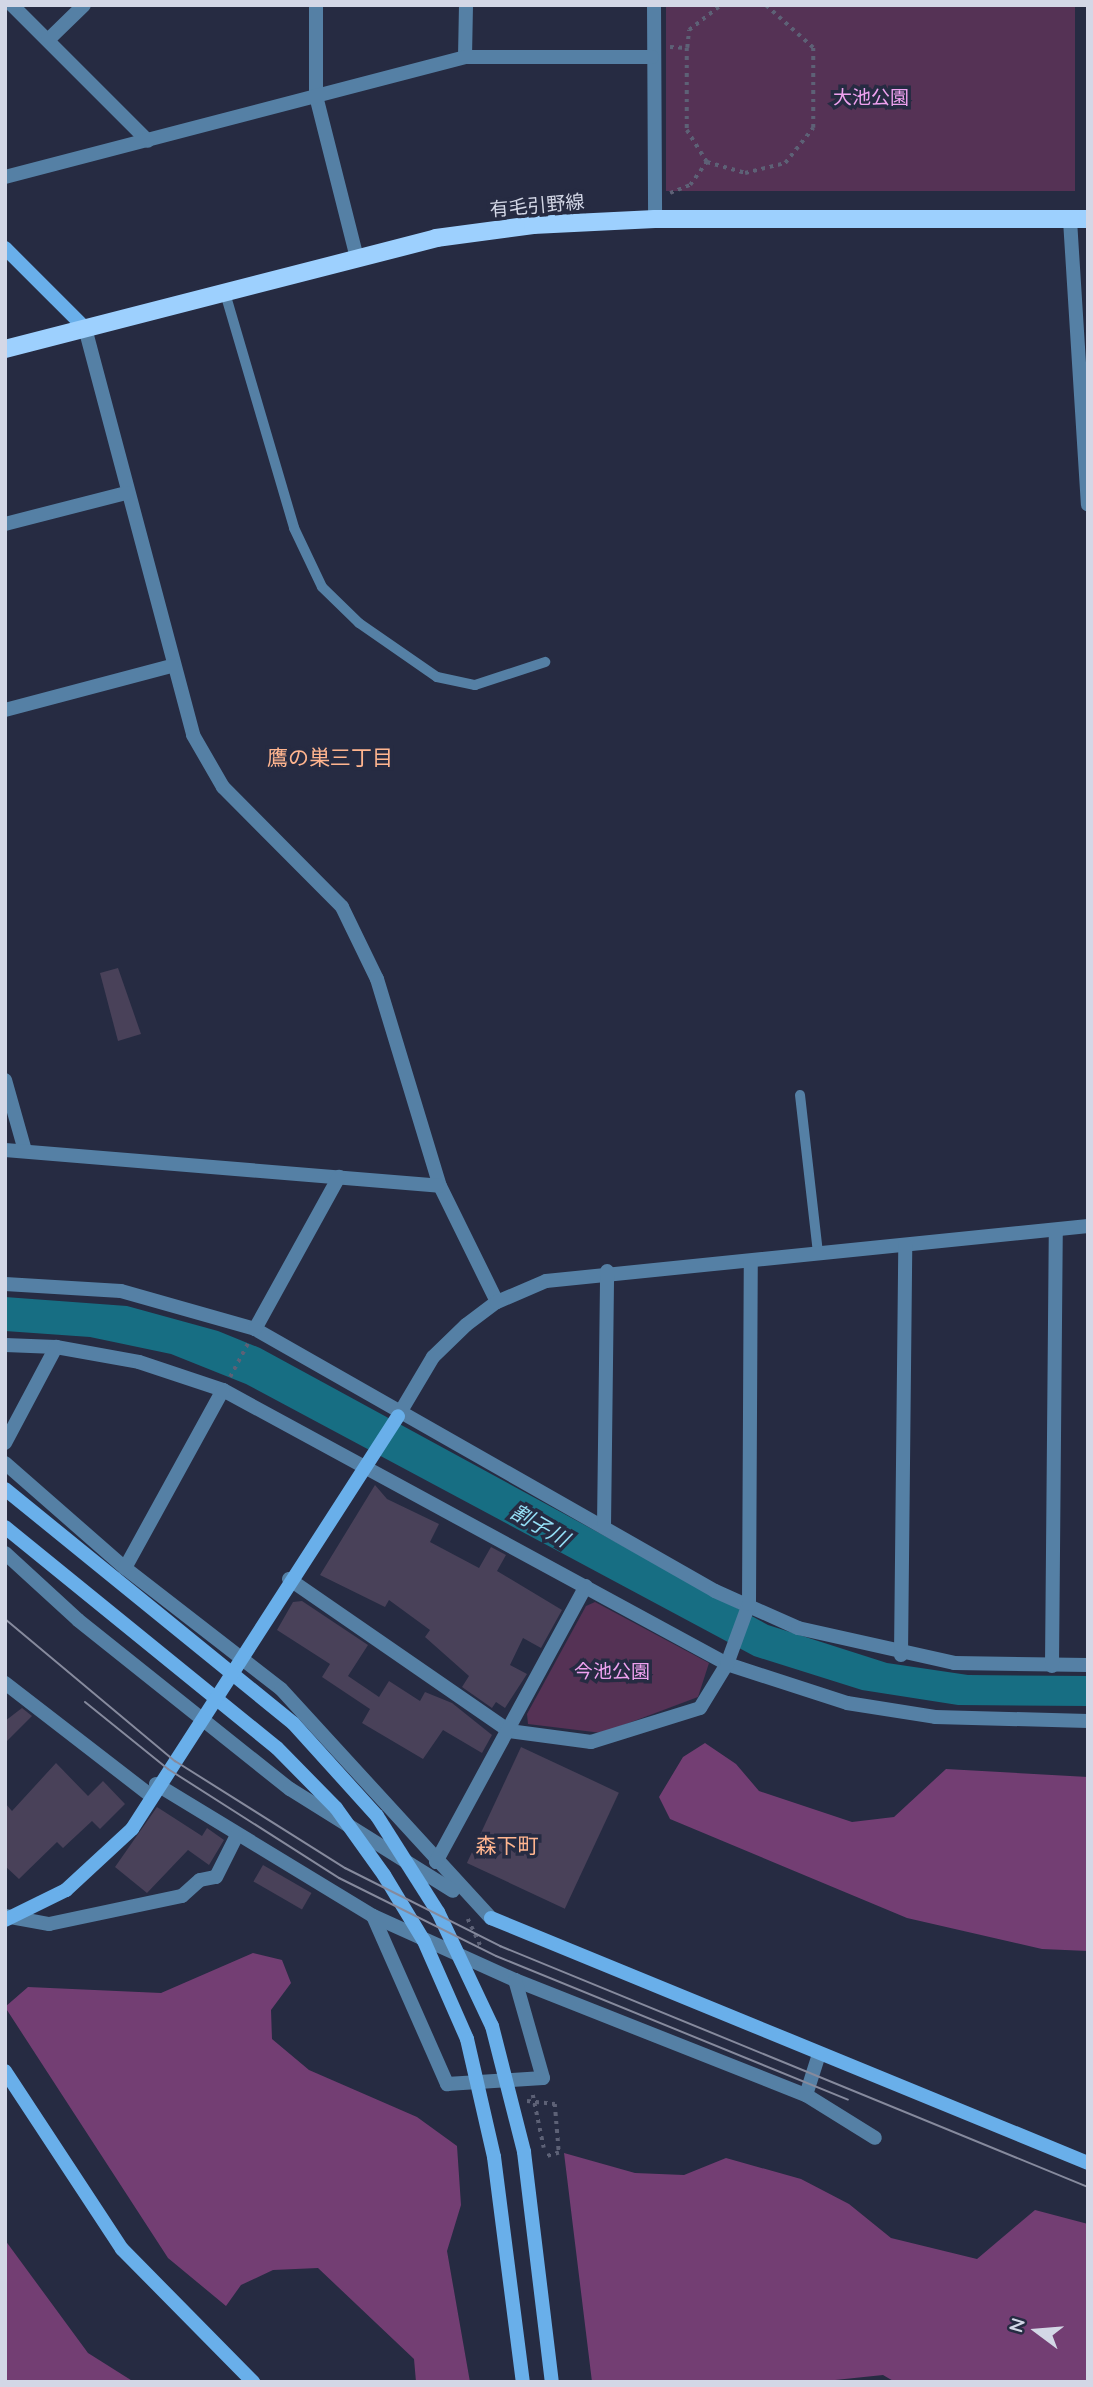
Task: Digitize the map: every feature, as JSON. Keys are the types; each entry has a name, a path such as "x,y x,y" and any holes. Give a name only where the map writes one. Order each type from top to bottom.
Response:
{"main road":[{"name":"有毛引野線","path":"5,349 450,236 655,219 1079,219"}],"street":[{"path":"12,5 148,141"},
{"path":"48,40 84,5"},
{"path":"316,5 316,96 357,258"},
{"path":"465,57 466,5"},
{"path":"654,5 652,52 655,219"},
{"path":"5,177 465,57 652,52"},
{"path":"1079,219 1088,504"},
{"path":"5,248 85,328 171,666 193,734 223,788 342,907 377,979 440,1186 497,1302"},
{"path":"5,524 126,493"},
{"path":"5,710 171,666"},
{"path":"5,1080 24,1147"},
{"path":"5,1150 24,1147 440,1186"},
{"path":"253,1333 340,1177"},
{"path":"6,1919 66,1890 101,1862 132,1829 153,1789 204,1716 289,1578 400,1413 433,1357 497,1302 546,1281 607,1271 751,1261 1088,1226"},
{"path":"1052,1665 1056,1231"},
{"path":"901,1655 905,1245"},
{"path":"289,1578 509,1731 592,1742 700,1707 729,1660 748,1607 751,1261"},
{"path":"604,1527 607,1271"},
{"path":"5,1284 121,1291 253,1333 748,1607 798,1628 901,1655 954,1664 1088,1665"},
{"path":"5,1345 56,1347 185,1374 225,1386 367,1460 586,1586 729,1660 848,1703 935,1717 1088,1721"},
{"path":"5,1443 56,1347"},
{"path":"125,1568 225,1386"},
{"path":"5,1463 125,1568 241,1656 329,1735 436,1862 491,1918"},
{"path":"5,1489 293,1723 377,1815 438,1912 492,2026 524,2152 552,2382"},
{"path":"5,1527 277,1748 336,1808 424,1941 467,2039 494,2157 523,2382"},
{"path":"5,1553 78,1620 204,1716 290,1788 491,1918 1088,2163"},
{"path":"436,1862 586,1586"},
{"path":"5,1683 153,1789 373,1916 515,1980 806,2095 875,2138"},
{"path":"6,1919 81,1920 182,1896 200,1880 216,1877 236,1837"},
{"path":"373,1916 447,2084 543,2078 515,1980"},
{"path":"806,2095 819,2054"},
{"path":"5,2071 122,2249 253,2382"}],"lane":[{"path":"225,293 294,528 322,587 359,623 437,677 475,685 545,662"},
{"path":"800,1095 818,1253"}],"path":[{"path":"721,5 689,30 687,130 707,162 765,173 799,151 813,128 813,48 765,5"},
{"path":"652,52 687,48"},
{"path":"653,201 690,185 707,162"},
{"path":"225,1386 253,1333"},
{"path":"545,2157 559,2153 555,2104"}],"green space":[{"name":"大池公園","path":"666,5 1075,5 1075,191 666,191"},
{"name":"今池公園","path":"595,1602 709,1663 698,1697 602,1733 528,1724 527,1714 586,1606"}],"shaded area":[{"path":"705,1743 736,1764 759,1791 852,1822 894,1817 946,1769 1088,1777 1088,1951 1042,1949 907,1918 670,1819 659,1797 683,1757"},
{"path":"253,1953 282,1960 291,1983 271,2010 272,2039 309,2070 417,2117 457,2146 461,2205 447,2251 470,2382 416,2382 414,2359 318,2268 273,2270 241,2285 226,2306 168,2258 5,2007 28,1987 161,1993"},
{"path":"564,2153 635,2173 684,2175 726,2158 801,2179 849,2204 891,2238 977,2259 1035,2210 1088,2224 1088,2382 895,2382 883,2375 816,2382 592,2382"},
{"path":"5,2240 88,2353 134,2382 5,2382"}],"water":[{"name":"割子川","path":"5,1297 127,1306 218,1331 260,1348 768,1625 887,1663 968,1675 1088,1676 1088,1706 958,1705 862,1690 754,1656 246,1384 171,1354 90,1337 5,1331"}],"building":[{"path":"118,968 141,1034 118,1041 100,973"},
{"path":"375,1485 387,1499 439,1524 430,1542 479,1568 491,1547 506,1555 497,1571 562,1610 541,1648 523,1638 510,1665 527,1674 505,1708 496,1702 492,1708 462,1687 469,1676 425,1637 430,1630 389,1600 385,1607 320,1575"},
{"path":"302,1601 368,1645 348,1676 379,1697 389,1681 420,1701 425,1692 452,1703 492,1735 482,1753 443,1730 423,1759 362,1723 370,1709 322,1677 330,1664 277,1630 293,1602"},
{"path":"22,1708 32,1716 5,1743 5,1721"},
{"path":"521,1747 619,1793 565,1909 467,1863"},
{"path":"56,1763 88,1796 103,1781 125,1804 100,1829 92,1821 63,1848 57,1842 19,1879 5,1866 5,1803 12,1811"},
{"path":"157,1807 202,1836 207,1828 224,1840 209,1865 188,1850 147,1893 115,1867"},
{"path":"263,1865 311,1893 302,1909 254,1881"}],"tram line":[{"path":"5,1619 175,1761 345,1868 500,1946 1088,2187"},
{"path":"85,1702 168,1769 339,1878 496,1956 848,2100"}],"district":[{"name":"鷹の巣三丁目","path":"330,757"},
{"name":"森下町","path":"507,1845"}]}
